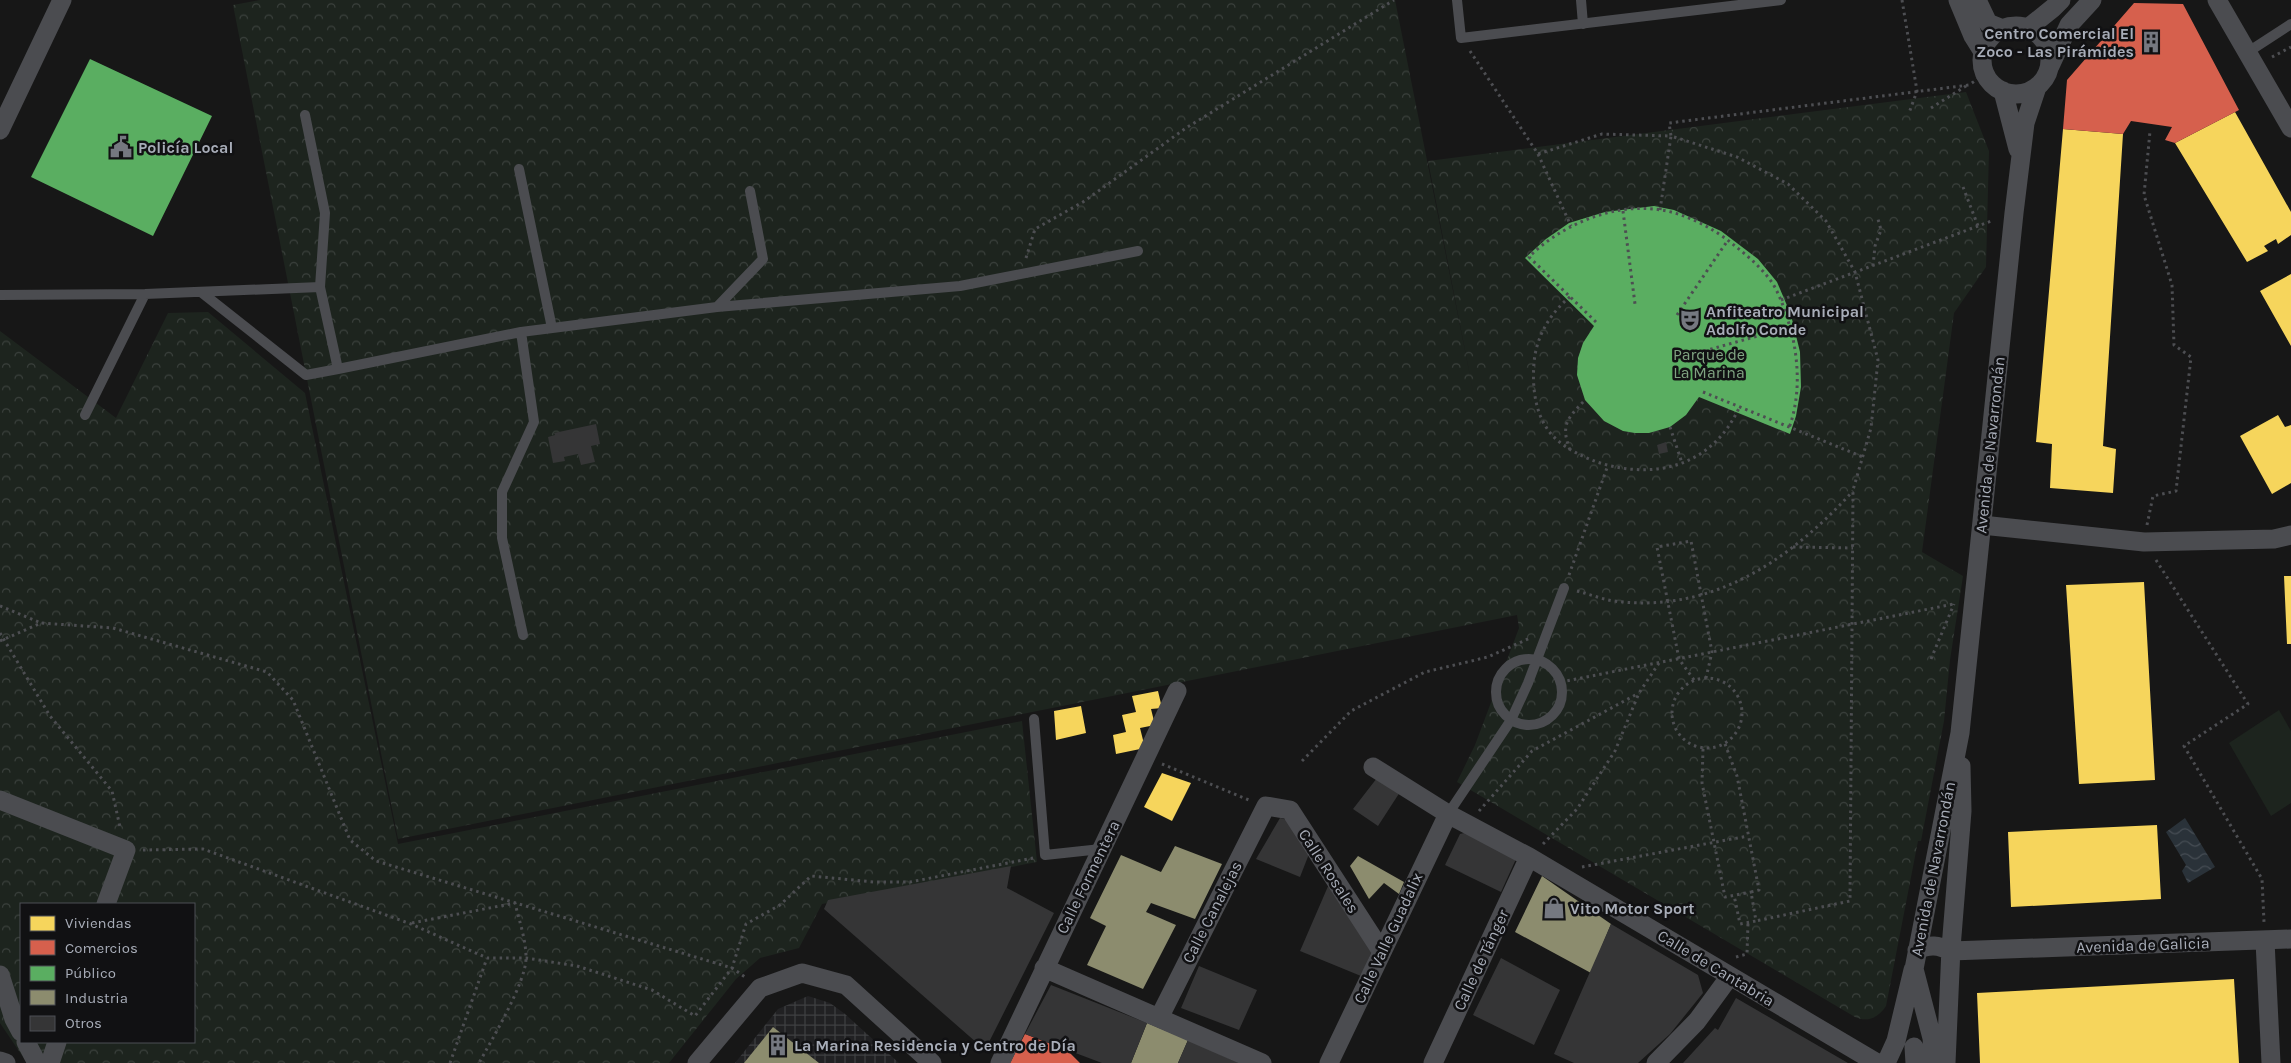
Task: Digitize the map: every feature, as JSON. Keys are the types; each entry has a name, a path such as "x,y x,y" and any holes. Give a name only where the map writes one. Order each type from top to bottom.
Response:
{"street":[{"path":"0,130 62,0"},
{"path":"1958,0 1973,36 1983,52"},
{"path":"1977,0 1988,23 2003,29"},
{"path":"2028,28 2054,8 2061,0"},
{"path":"2050,66 2048,48 2041,37 2028,28 2016,26 2003,29 1991,38 1983,52 1982,63 1985,74 1997,88 2014,94 2024,93 2037,87 2046,76 2069,25 2092,0"},
{"path":"2217,0 2291,128"},
{"name":"Avenida de Navarrondán","path":"1934,1063 1932,1038 1916,967 1960,733 2020,158 2025,123 2037,87"},
{"name":"Avenida de Navarrondán","path":"2003,91 2020,158"},
{"path":"1982,525 2144,542 2274,539 2291,535"},
{"name":"Calle Formentera","path":"1000,1063 1177,691"},
{"name":"Avenida de Navarrondán","path":"1946,1063 1949,982 1962,811 1960,733"},
{"name":"Calle de Cantabria","path":"1374,767 1448,814 1555,873 1877,1063"},
{"path":"0,800 126,850 106,903"},
{"name":"Calle Rosales","path":"1266,806 1290,810 1382,952"},
{"name":"Calle Canalejas","path":"1158,1018 1266,806"},
{"name":"Calle Valle Guadalix","path":"1329,1063 1448,814"},
{"name":"Calle de Tánger","path":"1433,1063 1529,858"},
{"name":"Avenida de Galicia","path":"1951,951 2291,939"},
{"path":"2265,941 2271,1063"},
{"path":"1886,1063 1896,1041 1916,967 1928,945 1939,946 1951,951"},
{"name":"Avenida de Galicia","path":"1949,982 1969,959 1996,950"},
{"path":"1916,967 1928,988 1940,988 1949,982"},
{"path":"1044,968 1262,1063"},
{"path":"1656,1063 1697,1021 1722,971"},
{"path":"697,1063 760,988 802,973 846,985 932,1063"},
{"path":"0,975 14,1019 20,1030"},
{"path":"27,1043 47,1063 57,1043"},
{"path":"0,1061 6,1063"}],"lane":[{"path":"1457,0 1461,38 1774,0"},
{"path":"1581,0 1583,24"},
{"path":"2248,52 2291,24"},
{"path":"305,115 325,213 320,286 338,369"},
{"path":"519,169 552,328"},
{"path":"716,307 763,259 750,191"},
{"path":"200,292 306,375 520,332 716,307 960,286 1138,251"},
{"path":"0,295 145,294 320,286"},
{"path":"85,415 145,294"},
{"path":"520,332 534,422 502,492 502,538 523,636"},
{"path":"1448,814 1511,720 1564,588"},
{"path":"1527,658 1537,659 1552,668 1561,682 1563,694 1560,705 1554,715 1544,722 1533,725 1521,724 1511,720 1503,713 1495,694 1496,684 1501,674 1512,663 1527,658"},
{"path":"1034,719 1045,855 1101,849"}],"path":[{"path":"1020,275 1035,229 1083,202 1186,128 1394,0"},
{"path":"1902,0 1917,92 1909,114"},
{"path":"1461,38 1538,154 1571,226"},
{"path":"1931,108 1985,74"},
{"path":"1660,210 1671,136 1669,123 1969,85"},
{"path":"2150,131 2144,195 2172,285 2174,345 2191,356 2176,491 2153,496 2144,542 2248,704 2184,746 2262,879 2265,941"},
{"path":"1538,154 1602,134 1671,136 1737,157 1788,184 1826,222 1855,272 1878,360 1871,428 1853,490 1850,901 1740,924 1734,895"},
{"path":"1963,187 1978,226"},
{"path":"1596,322 1529,257 1546,242 1571,226 1592,218 1623,211 1660,210 1695,222 1728,240 1766,275 1781,300 1790,327 1797,362 1797,397 1789,428"},
{"path":"1623,211 1635,304"},
{"path":"1781,300 2014,213"},
{"path":"1873,266 1875,246 1881,230 1878,219"},
{"path":"1677,315 1728,240"},
{"path":"1570,297 1552,317 1541,334 1535,353 1533,376 1535,398 1544,421 1551,434 1571,450 1582,457 1608,465 1642,471 1669,468 1699,454 1713,443 1727,429 1739,408"},
{"path":"1704,351 1790,327"},
{"path":"1703,392 1863,457"},
{"path":"1571,450 1566,438 1565,428 1568,418 1585,400"},
{"path":"1670,427 1682,463"},
{"path":"1608,465 1564,588 1613,601 1668,603 1702,596 1749,576 1793,547 1826,520 1853,490"},
{"path":"1694,680 1679,659 1657,548 1691,541 1712,652 1706,678"},
{"path":"1793,547 1853,548"},
{"path":"1561,682 1974,600"},
{"path":"1931,659 1954,604"},
{"path":"0,606 41,623 114,628 267,672 293,700 350,840 376,861 732,968 760,988"},
{"path":"0,642 41,623"},
{"path":"1302,761 1351,711 1425,672 1488,657 1548,629"},
{"path":"0,633 50,716 112,792 126,850 203,849 411,924 487,958 526,958 577,966 652,990 695,1016 732,968 746,924 780,905 811,876 874,882 910,882 1045,855"},
{"path":"1529,858 1577,809 1615,751 1639,693 1659,663"},
{"path":"1706,678 1717,679 1728,684 1736,693 1741,703 1742,715 1740,726 1734,736 1724,744 1714,748 1691,745 1675,729 1672,718 1672,706 1676,695 1684,686 1694,680 1706,678"},
{"path":"1468,824 1532,751 1639,693"},
{"path":"1703,748 1702,783 1725,897 1759,890 1737,776 1724,744"},
{"path":"1145,757 1266,806"},
{"path":"1555,873 1748,836"},
{"path":"1751,892 1756,921"},
{"path":"411,924 515,903"},
{"path":"478,1063 498,1030 517,988 526,958 515,903"},
{"path":"1722,971 1746,954 1748,923"},
{"path":"450,1063 487,958"}],"shaded area":[{"path":"808,996 830,1003 845,1014 899,1063 735,1063 778,1009"}],"green space":[{"name":"Parque de La Marina","path":"260,0 1395,0 1474,396 1428,161 1966,92 1989,151 1986,267 1954,313 1922,552 1963,576 1950,660 1944,721 1921,841 1918,841 1886,1006 1873,1018 1860,1019 1855,1017 1457,782 1475,745 1519,628 1517,615 398,839 233,5"},
{"path":"208,312 305,393 398,844 1022,721 1037,862 822,904 799,948 760,958 736,979 669,1063 27,1063 0,1023 0,331 116,418 168,313"},
{"path":"2279,710 2291,731 2291,803 2271,816 2229,743"}],"water":[{"path":"2185,818 2215,867 2188,883 2182,871 2186,865 2166,832"}],"building: Viviendas":[{"path":"2235,112 2291,212 2291,235 2278,244 2276,239 2264,246 2268,251 2247,262 2175,143"},
{"path":"2063,129 2123,134 2103,446 2116,449 2113,493 2050,488 2052,444 2036,442"},
{"path":"2291,274 2291,346 2260,291"},
{"path":"2278,415 2285,427 2291,425 2291,483 2272,494 2240,436"},
{"path":"2284,576 2291,576 2291,644 2287,644"},
{"path":"2144,582 2155,780 2079,784 2066,585"},
{"path":"1158,691 1162,708 1151,709 1155,725 1140,728 1145,748 1116,754 1113,735 1126,732 1122,715 1136,712 1132,696"},
{"path":"1081,706 1086,733 1056,740 1054,711"},
{"path":"1162,773 1191,783 1172,821 1144,807"},
{"path":"2157,825 2161,899 2011,907 2008,832"},
{"path":"2234,979 2239,1063 1980,1063 1977,993"}],"building: Comercios":[{"name":"Centro Comercial El Zoco - Las Pirámides","path":"2134,3 2183,4 2239,110 2175,143 2165,140 2172,127 2131,121 2123,134 2063,129 2067,80"},
{"path":"1025,1034 1067,1050 1080,1063 1010,1063"}],"building: Público":[{"name":"Policía Local","path":"90,59 212,116 153,236 31,177"},
{"name":"Anfiteatro Municipal Adolfo Conde","path":"1654,206 1674,210 1721,231 1758,259 1777,282 1791,315 1800,352 1801,387 1796,416 1790,434 1699,397 1686,415 1670,427 1649,433 1635,433 1623,431 1604,421 1585,400 1577,375 1578,358 1583,343 1594,326 1525,258 1546,239 1569,223 1605,212"}],"building: Industria":[{"path":"1175,846 1222,864 1195,919 1151,903 1146,912 1176,925 1143,989 1087,965 1106,926 1090,918 1121,855 1161,872"},
{"path":"1358,856 1404,882 1399,894 1384,883 1369,899 1350,866"},
{"path":"1542,876 1611,924 1591,973 1515,932"},
{"path":"1147,1023 1188,1040 1178,1063 1131,1063"},
{"name":"La Marina Residencia y Centro de Día","path":"773,1027 819,1063 744,1063"}],"building: Otros":[{"path":"596,424 600,444 591,446 595,462 581,465 578,454 564,457 565,461 553,463 548,437 555,435 554,433"},
{"path":"1666,442 1668,452 1659,454 1657,445"},
{"path":"1377,778 1400,792 1378,826 1353,809"},
{"path":"1280,818 1291,821 1309,854 1300,877 1256,859"},
{"path":"1468,832 1516,859 1501,892 1445,865 1460,834"},
{"path":"1011,866 1007,888 1054,913 985,1050 824,909 828,900"},
{"path":"1329,884 1372,951 1361,976 1300,951"},
{"path":"1611,924 1698,975 1703,993 1670,1034 1638,1063 1574,1063 1554,1054"},
{"path":"1501,958 1560,990 1534,1045 1473,1015"},
{"path":"1199,966 1257,990 1239,1030 1181,1008"},
{"path":"1051,985 1147,1023 1131,1063 1102,1063 1025,1034"},
{"path":"1736,998 1848,1063 1683,1063 1715,1028 1718,1030"},
{"path":"1188,1040 1239,1063 1178,1063"}],"place":[{"name":"Centro Comercial El Zoco - Las Pirámides","path":"2151,42"},
{"name":"Policía Local","path":"121,147"},
{"name":"Anfiteatro Municipal Adolfo Conde","path":"1690,320"},
{"name":"Vito Motor Sport","path":"1554,908"},
{"name":"La Marina Residencia y Centro de Día","path":"778,1045"}]}
